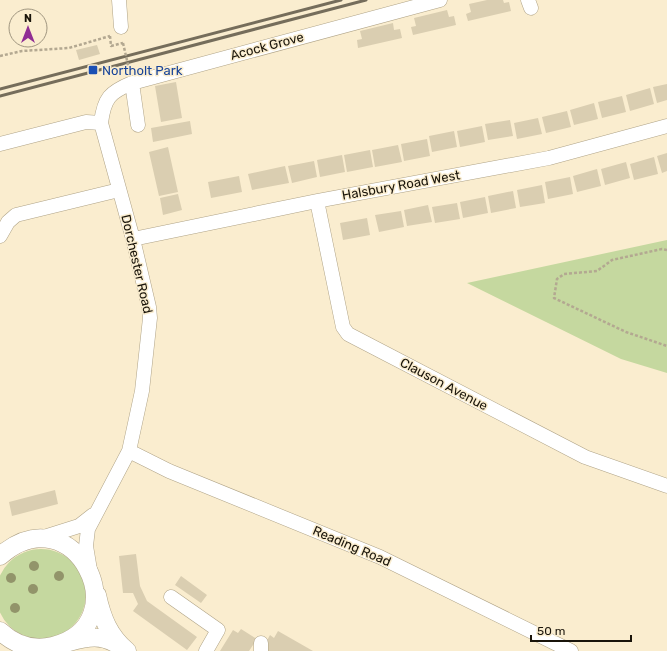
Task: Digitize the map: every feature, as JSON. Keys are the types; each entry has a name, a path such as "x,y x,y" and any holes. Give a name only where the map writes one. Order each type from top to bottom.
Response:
{"main road":[{"path":"0,556 9,546 35,539 46,539 67,546 76,553 92,575 106,625 123,650"},
{"path":"62,644 80,631 92,613 95,597 92,575"},
{"path":"0,631 20,645 40,650 97,636 106,638 123,650"}],"street":[{"path":"119,0 121,27"},
{"name":"Acock Grove","path":"103,106 115,90 132,83 440,0"},
{"path":"132,83 138,125"},
{"name":"Dorchester Road","path":"92,575 86,538 90,523 129,451 142,391 150,318 149,307 133,240 101,123 103,106"},
{"path":"0,144 86,122 101,123"},
{"name":"Halsbury Road West","path":"133,240 318,201 548,158 667,126"},
{"path":"0,236 8,222 16,215 119,190"},
{"name":"Clauson Avenue","path":"318,201 343,327 348,334 585,457 667,486"},
{"name":"Reading Road","path":"129,451 169,471 380,557 571,651"},
{"name":"Dorchester Road","path":"35,539 79,526 97,510"},
{"path":"171,597 218,630 206,651"}],"path":[{"path":"0,56 22,51 69,48 110,36"},
{"path":"111,46 123,43 129,68"},
{"path":"667,250 662,249 612,260 597,271 564,274 557,279 554,291 554,298 626,332 667,346"}],"green space":[{"path":"667,240 667,373 621,359 467,283"},
{"path":"41,549 58,553 73,562 82,577 86,594 82,611 73,626 58,635 41,639 24,635 9,626 0,611 -4,594 0,577 9,562 24,553"}],"building":[{"path":"487,0 503,0 504,3 509,2 511,11 468,21 466,14 471,12 469,4"},
{"path":"447,10 449,17 454,16 456,25 413,35 411,27 416,26 414,18"},
{"path":"393,23 394,30 400,29 402,38 358,48 357,40 362,39 360,31"},
{"path":"97,45 100,54 79,60 76,50"},
{"path":"176,82 182,118 161,122 155,86"},
{"path":"667,84 667,100 657,103 653,87"},
{"path":"650,88 654,104 630,111 626,95"},
{"path":"622,96 626,112 602,118 598,102"},
{"path":"594,103 598,119 574,125 570,110"},
{"path":"567,111 571,127 546,133 542,117"},
{"path":"538,118 542,134 517,139 514,123"},
{"path":"510,120 513,136 488,140 485,124"},
{"path":"190,121 192,134 153,142 151,128"},
{"path":"482,126 485,142 460,147 457,131"},
{"path":"454,131 457,147 432,152 429,136"},
{"path":"427,139 430,156 404,161 401,144"},
{"path":"398,145 402,162 375,167 372,150"},
{"path":"168,147 178,192 159,196 149,152"},
{"path":"370,150 373,167 347,172 344,155"},
{"path":"667,153 667,171 662,173 657,156"},
{"path":"342,155 345,172 320,177 317,160"},
{"path":"654,157 658,174 634,180 630,164"},
{"path":"314,161 317,177 292,183 288,166"},
{"path":"626,162 630,178 605,185 601,169"},
{"path":"285,166 289,183 252,190 248,174"},
{"path":"597,169 601,186 577,192 573,176"},
{"path":"239,176 242,192 211,198 208,182"},
{"path":"570,177 573,194 548,199 545,182"},
{"path":"542,185 545,203 520,207 517,190"},
{"path":"513,191 516,208 491,213 488,196"},
{"path":"178,194 182,210 163,215 160,198"},
{"path":"485,197 488,213 463,218 460,202"},
{"path":"457,203 460,219 435,223 432,207"},
{"path":"428,205 432,222 407,226 404,210"},
{"path":"401,211 404,227 379,232 375,215"},
{"path":"367,218 370,235 343,240 340,223"},
{"path":"55,490 58,504 12,516 9,502"},
{"path":"136,554 140,586 147,601 197,637 187,650 133,611 138,604 133,593 123,593 119,556"},
{"path":"181,576 207,595 201,603 175,585"},
{"path":"241,629 257,639 249,651 220,651 233,630 238,633"},
{"path":"278,631 313,651 268,651 263,648 270,635 274,638"}],"railway":[{"path":"0,89 341,0"},
{"path":"0,96 366,0"}],"place":[{"name":"Northolt Park","path":"93,70"}]}
